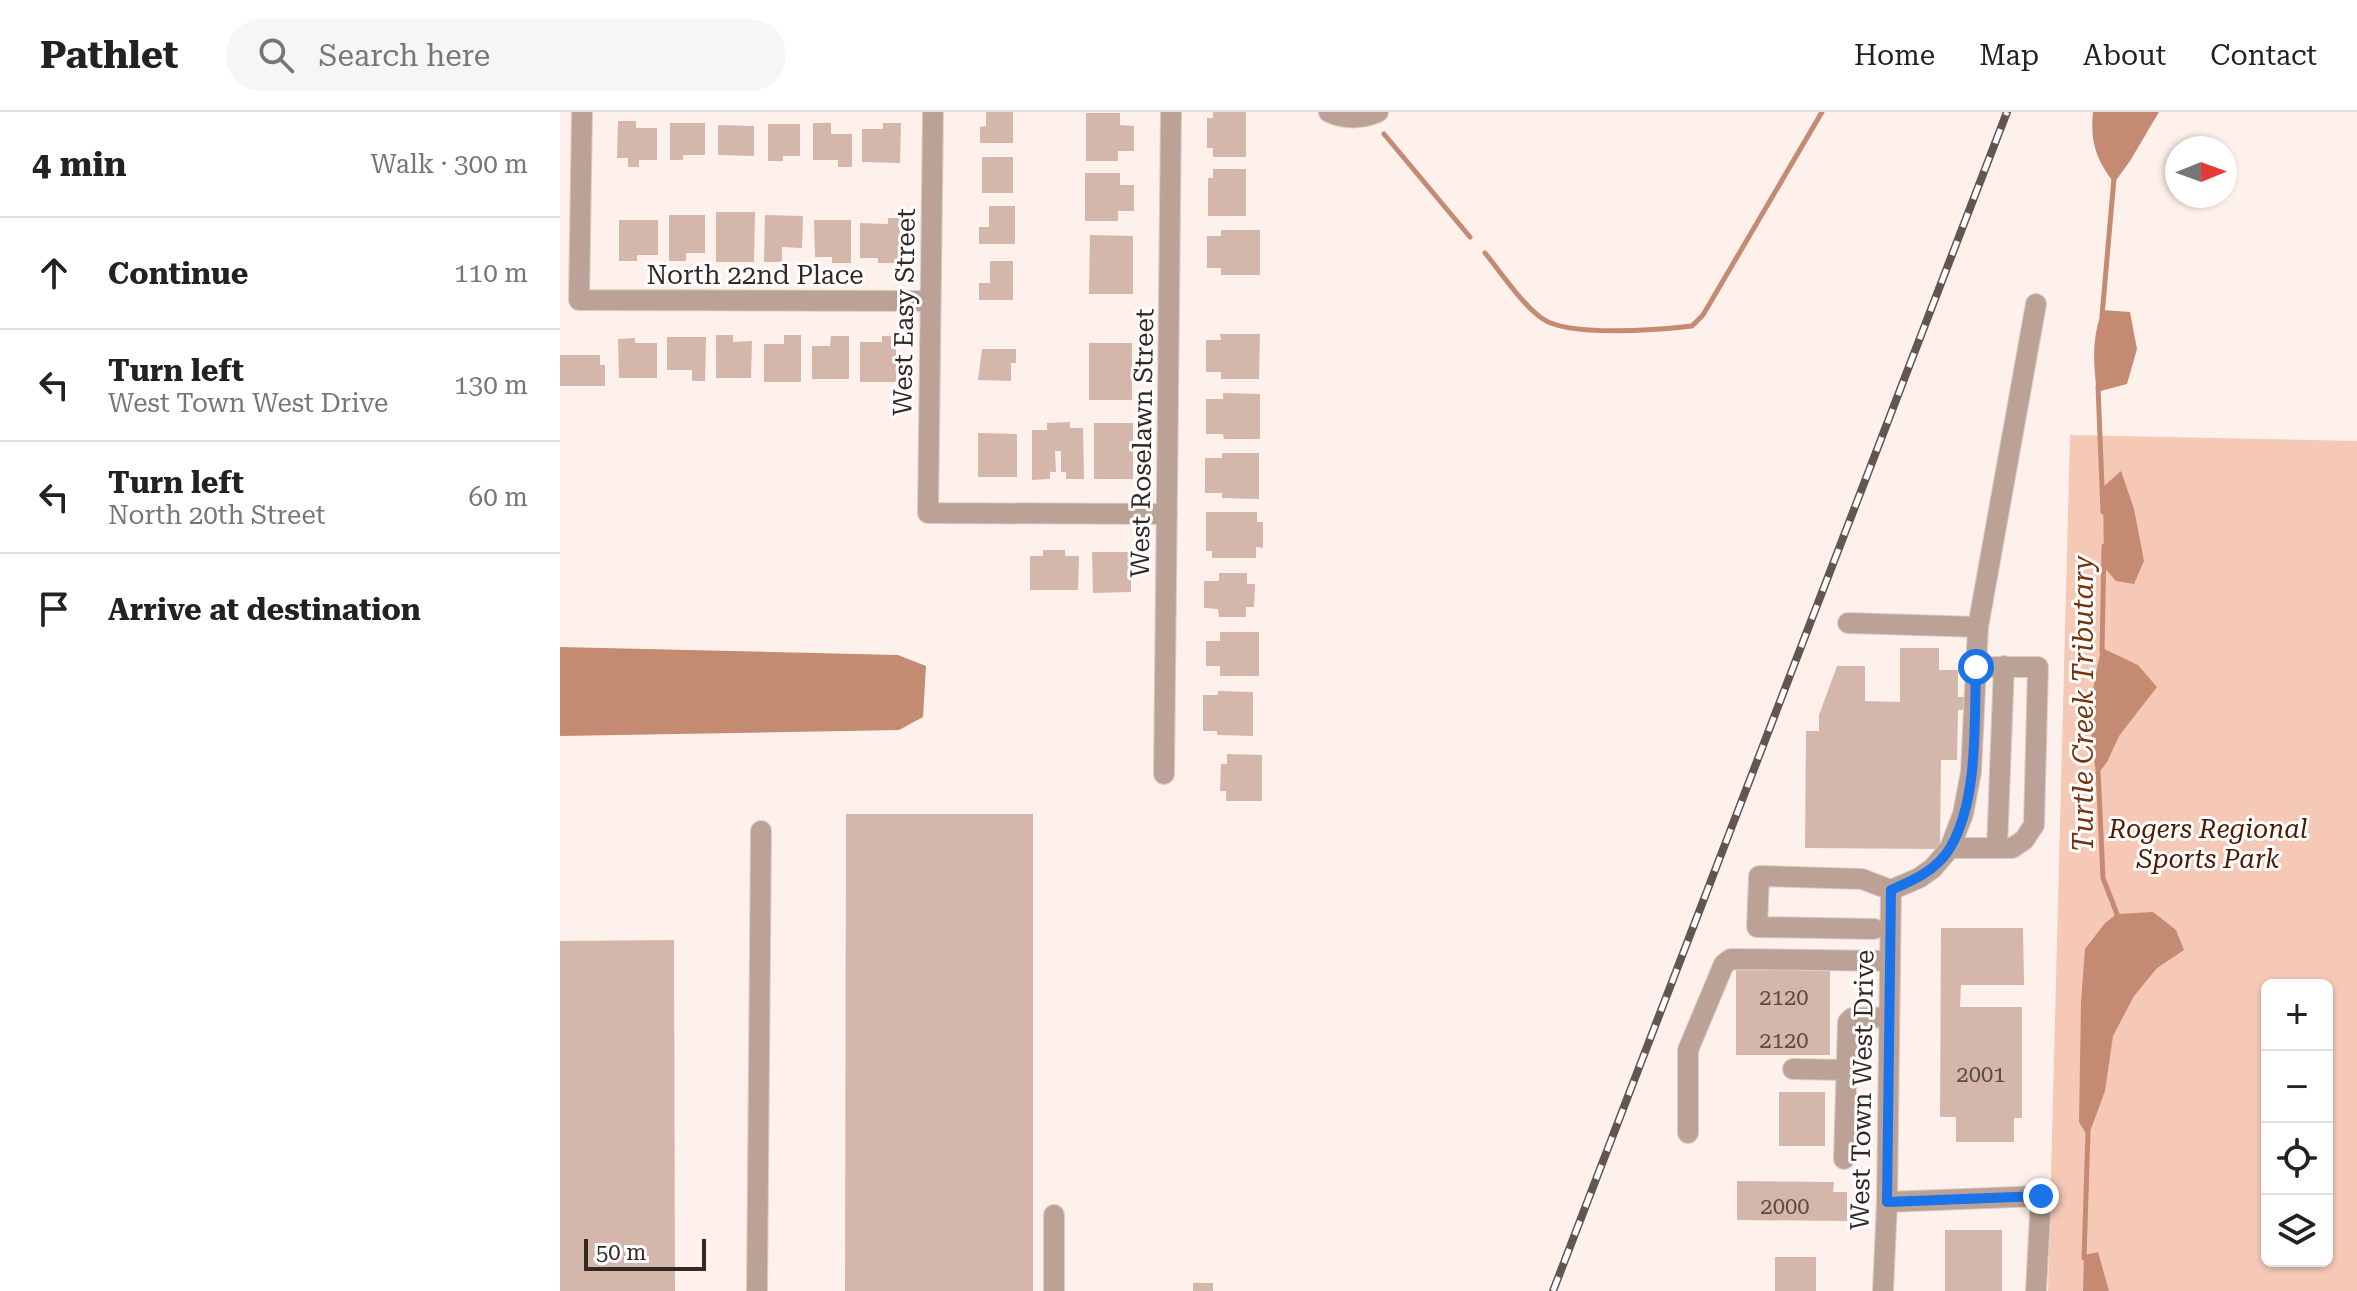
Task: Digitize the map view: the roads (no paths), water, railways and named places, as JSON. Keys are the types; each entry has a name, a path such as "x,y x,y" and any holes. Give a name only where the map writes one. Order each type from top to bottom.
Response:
{"street":[{"name":"North 22nd Place","path":"582,112 579,300 930,301"},
{"name":"West Easy Street","path":"933,112 928,513 1167,514"},
{"name":"West Roselawn Street","path":"1164,774 1171,112"},
{"path":"1329,112 1340,117 1361,118 1378,112"},
{"path":"1874,929 1757,927 1759,876 1862,879 1891,890 1919,878 1933,868 1950,848 1963,814 1971,772 1978,627 2036,304"},
{"path":"1848,623 1978,627"},
{"path":"1997,848 2004,666"},
{"path":"1950,848 2012,848 2024,840 2034,825 2038,667 1976,667"},
{"path":"757,1291 761,831"},
{"name":"West Town West Drive","path":"1883,1291 1891,890"},
{"path":"1688,1133 1688,1050 1724,964 1731,959 1890,961"},
{"path":"1844,1159 1848,1022 1852,1018 1889,1017"},
{"path":"1793,1069 1845,1070"},
{"path":"1887,1202 2041,1196 2036,1291"},
{"path":"1054,1215 1054,1291"}],"waterway":[{"path":"1485,253 1528,306 1555,325 1614,331 1692,326 1703,315 1822,112"},
{"path":"1384,134 1470,237"},
{"name":"Turtle Creek Tributary","path":"2102,316 2114,178"},
{"name":"Turtle Creek Tributary","path":"2098,386 2103,512"},
{"name":"Turtle Creek Tributary","path":"2102,652 2104,546"},
{"name":"Turtle Creek Tributary","path":"2098,769 2103,878 2117,920"},
{"name":"Turtle Creek Tributary","path":"2084,1258 2088,1132"}],"railway":[{"path":"1553,1291 2007,112"}],"park label":[{"name":"Rogers Regional Sports Park","path":"2208,844"}]}
